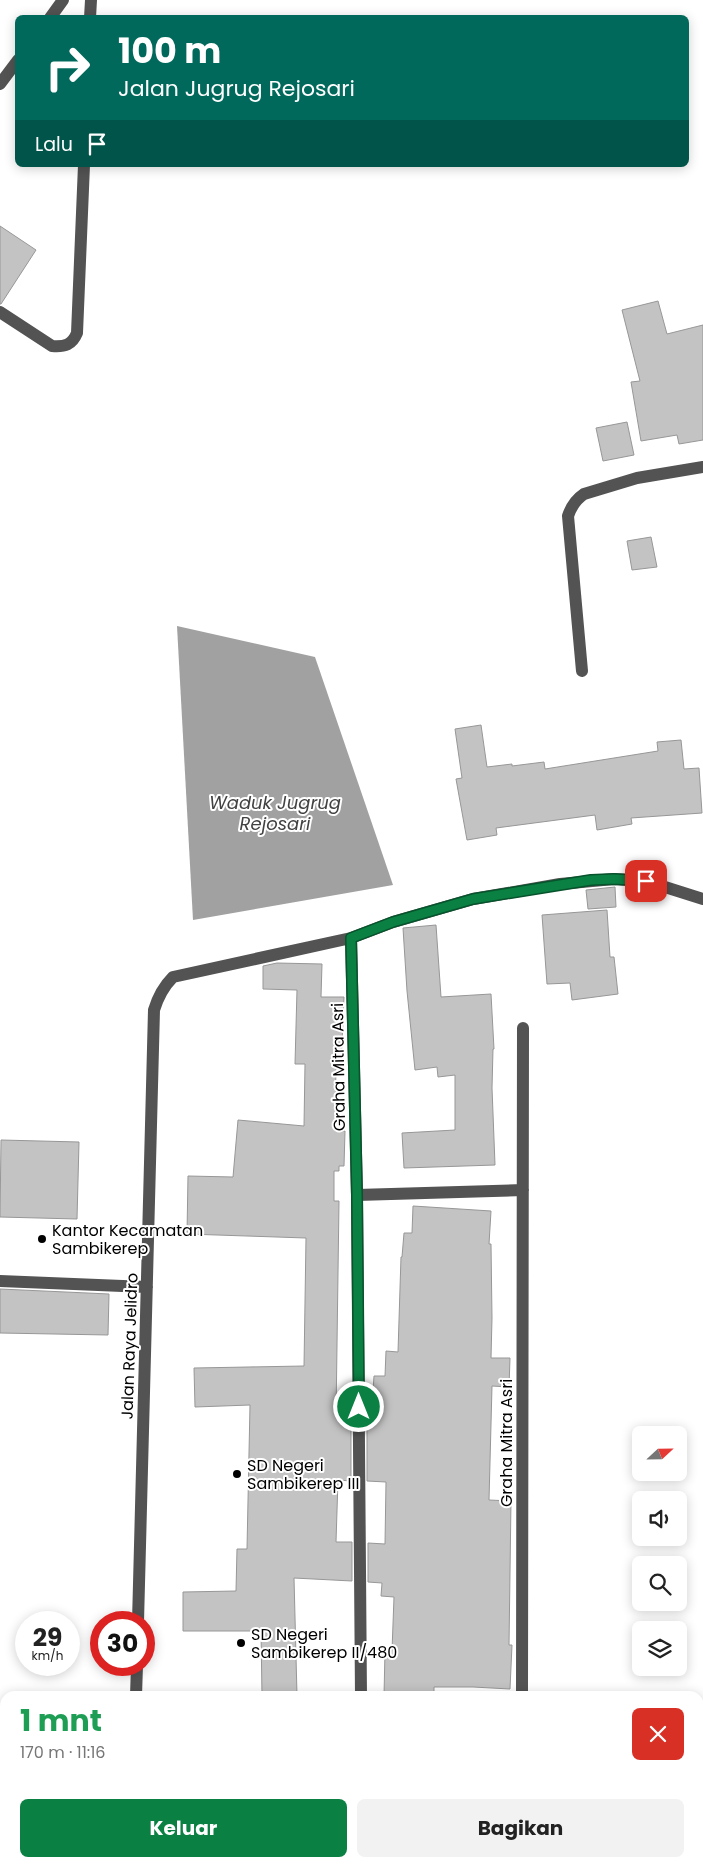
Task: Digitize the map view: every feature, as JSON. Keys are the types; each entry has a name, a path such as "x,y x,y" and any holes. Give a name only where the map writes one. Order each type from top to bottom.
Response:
{"street":[{"path":"52,15 63,0"},
{"path":"90,15 91,0"},
{"path":"0,84 15,64"},
{"path":"0,312 52,346 62,347 74,340 77,332 84,167"},
{"path":"582,671 568,516 570,509 577,499 584,494 637,478 703,467"},
{"path":"351,938 393,922 473,899 591,880 646,881 703,899"},
{"name":"Jalan Raya Jelidro","path":"138,1611 154,1010 162,989 173,977 351,938"},
{"name":"Graha Mitra Asri","path":"351,938 357,1195 361,1691"},
{"name":"Graha Mitra Asri","path":"522,1691 523,1028"},
{"path":"357,1195 523,1190"},
{"path":"0,1281 147,1287"},
{"path":"136,1676 136,1691"}],"water":[{"name":"Waduk Jugrug Rejosari","path":"177,626 315,657 393,885 193,920"}],"building":[{"path":"0,226 36,250 1,304 0,304"},
{"path":"658,301 667,334 703,325 703,440 679,444 677,435 641,441 631,382 640,381 622,310"},
{"path":"627,422 634,455 603,461 596,428"},
{"path":"651,537 657,567 632,570 627,541"},
{"path":"481,725 487,767 544,762 545,769 658,751 657,742 681,740 684,769 699,768 702,813 631,818 632,824 597,830 595,815 496,828 497,835 467,840 456,779 462,778 455,729"},
{"path":"615,887 616,907 588,909 586,890"},
{"path":"607,910 610,957 614,957 618,994 572,1000 570,983 547,984 542,915"},
{"path":"436,925 441,997 491,994 494,1049 492,1088 495,1165 404,1168 402,1133 455,1130 455,1075 438,1077 437,1067 415,1070 407,991 403,928"},
{"path":"277,963 322,964 321,997 344,997 341,1066 336,1065 335,1131 345,1131 344,1166 339,1166 339,1171 334,1171 334,1201 339,1201 336,1417 351,1418 351,1481 338,1480 336,1542 352,1542 352,1581 294,1578 297,1691 262,1691 261,1631 183,1631 183,1592 236,1591 237,1549 247,1549 250,1405 195,1407 194,1368 304,1366 306,1238 187,1234 188,1176 233,1177 238,1120 304,1126 305,1064 295,1064 297,990 263,989 263,966"},
{"path":"1,1140 79,1142 77,1219 0,1217"},
{"path":"413,1206 491,1211 489,1244 491,1244 491,1358 510,1358 509,1387 492,1386 489,1500 511,1501 509,1645 512,1645 510,1689 434,1687 434,1691 384,1691 385,1651 392,1651 394,1597 381,1596 382,1583 368,1582 368,1543 385,1544 386,1482 367,1481 367,1419 371,1419 374,1376 385,1376 386,1351 398,1352 401,1257 404,1233 412,1233"},
{"path":"0,1289 109,1294 108,1335 0,1333"}],"place":[{"name":"Kantor Kecamatan Sambikerep","path":"42,1239"},
{"name":"SD Negeri Sambikerep III","path":"237,1474"},
{"name":"SD Negeri Sambikerep II/480","path":"241,1643"}],"route":[{"path":"359,1407 357,1195 351,938 393,922 473,899 591,880 646,881"}]}
